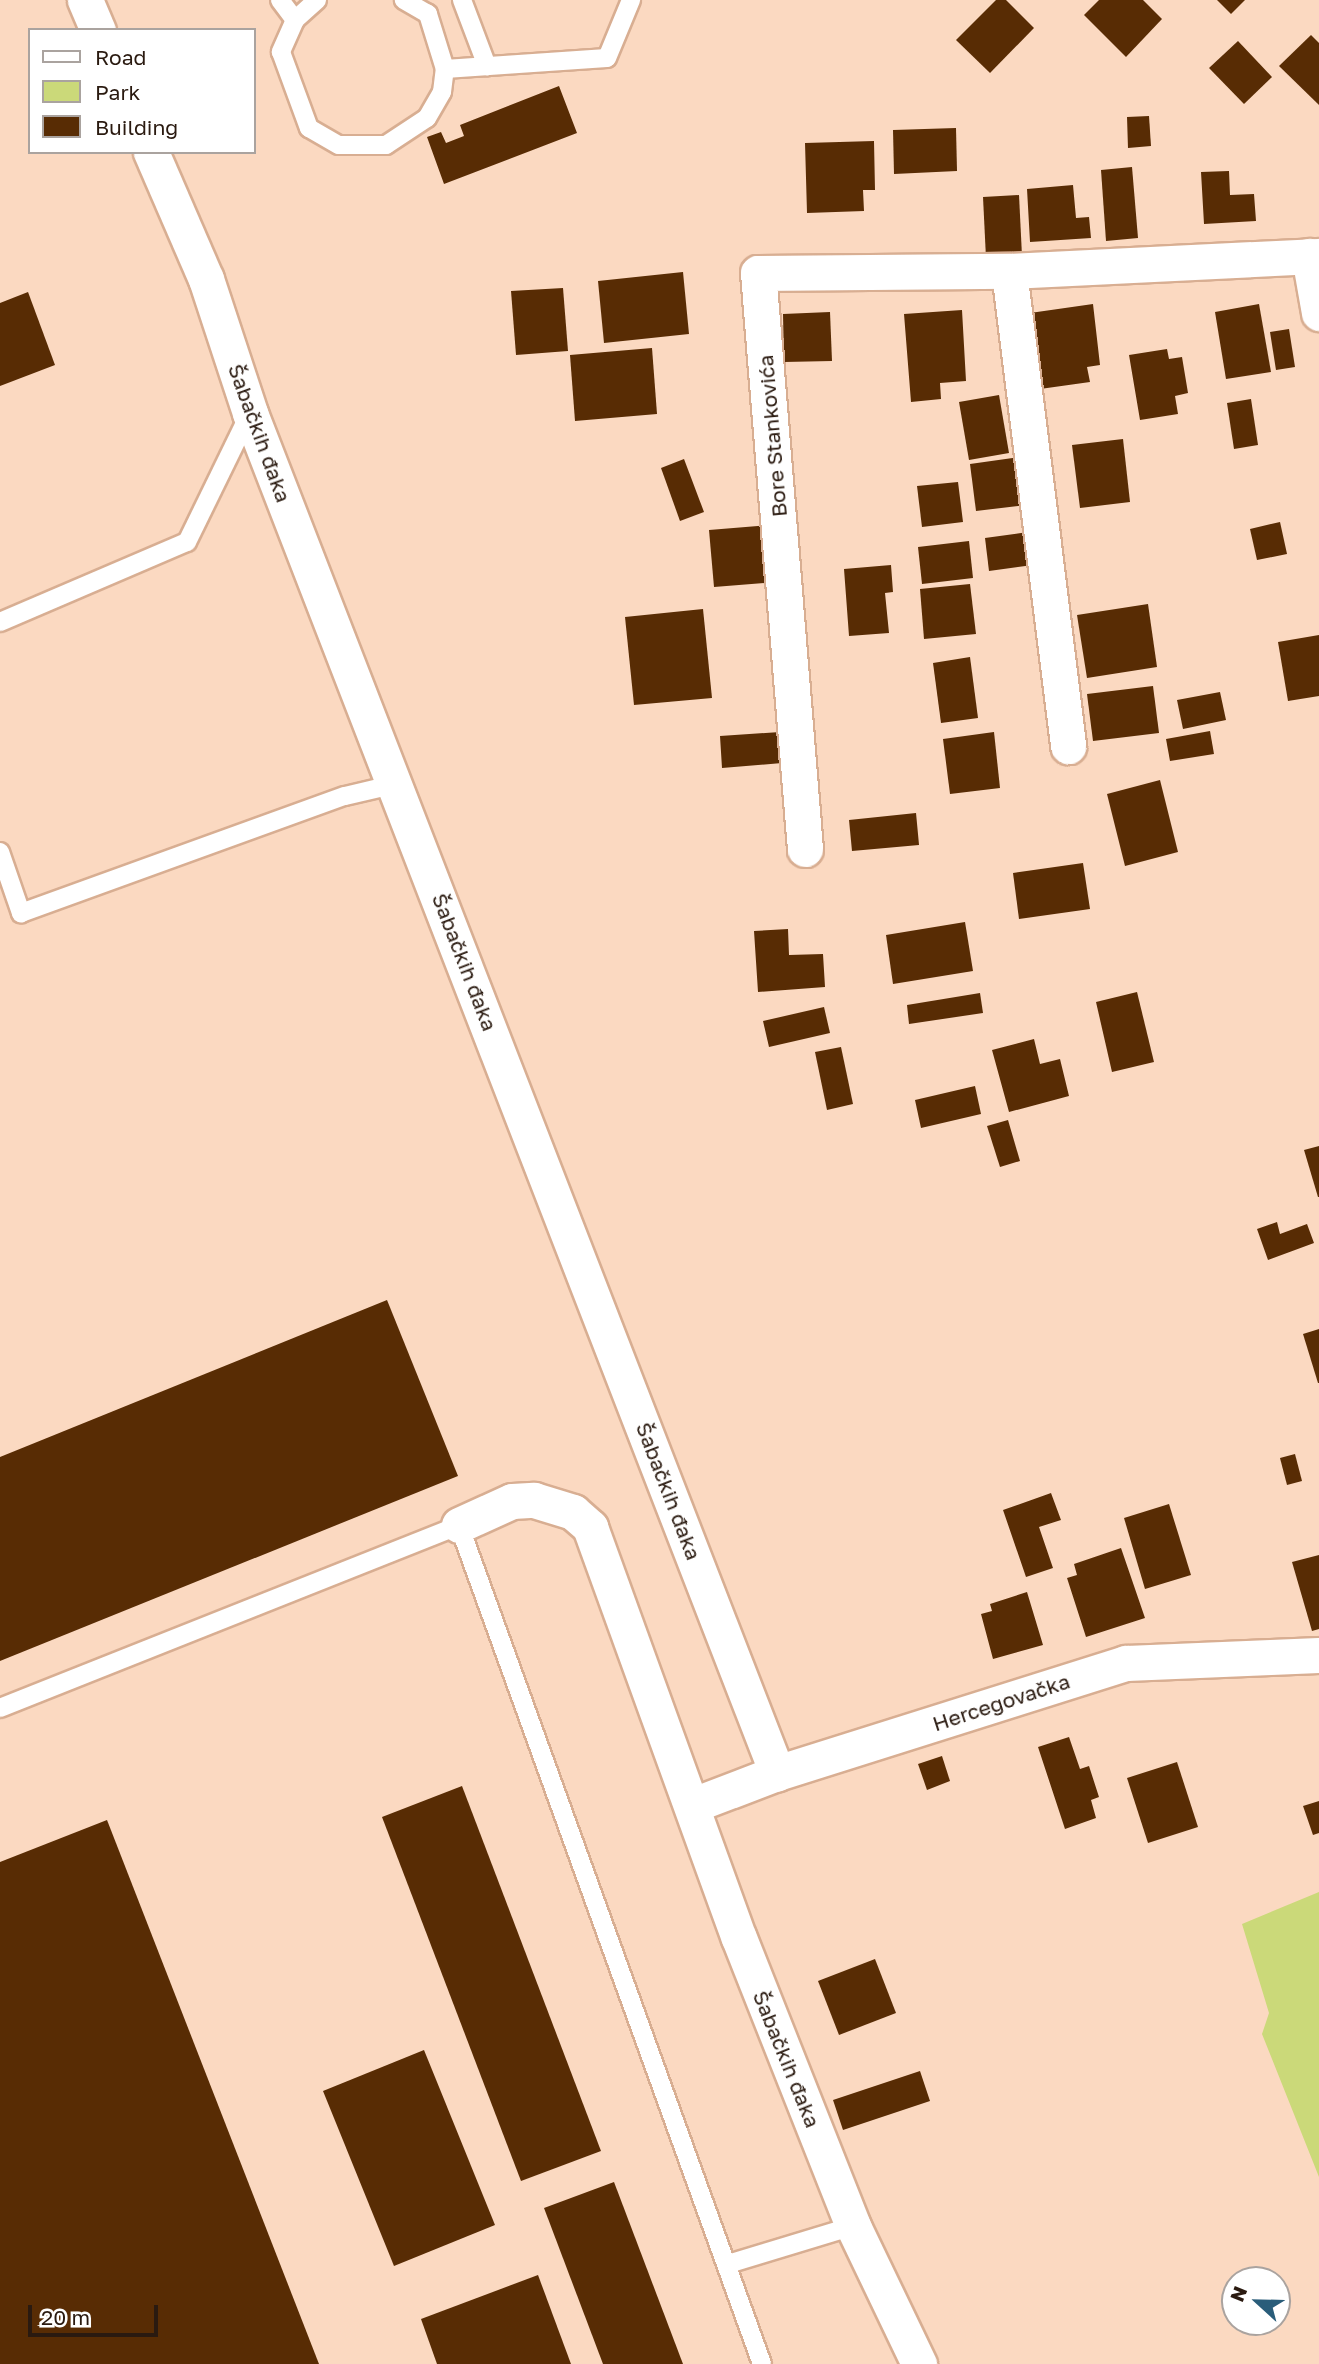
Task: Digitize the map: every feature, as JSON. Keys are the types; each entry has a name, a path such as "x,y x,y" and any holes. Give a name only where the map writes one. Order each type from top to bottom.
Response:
{"street":[{"path":"85,0 97,28"},
{"name":"Šabačkih đaka","path":"152,154 206,279 250,413 777,1773"},
{"path":"1314,256 1319,313"},
{"name":"Bore Stankovića","path":"805,849 758,273 1009,271 1314,256"},
{"path":"1009,271 1068,746"},
{"name":"Šabačkih đaka","path":"459,1525 512,1502 534,1500 573,1512 590,1527 853,2226 919,2364"},
{"name":"Hercegovačka","path":"694,1805 777,1773 1126,1663 1319,1655"}],"lane":[{"path":"280,0 295,19"},
{"path":"317,0 295,19 281,52 309,128 339,145 386,145 427,118 442,92 445,69 428,14 404,0"},
{"path":"462,0 487,66"},
{"path":"445,69 607,58 631,0"},
{"path":"0,622 187,542 250,413"},
{"path":"0,852 21,913 345,796 396,784"},
{"path":"0,1708 459,1525 762,2364"},
{"path":"728,2264 853,2226"}],"green space":[{"path":"1319,1892 1319,2177 1262,2034 1269,2013 1242,1924"}],"building":[{"path":"996,0 1006,0 1034,28 990,73 956,40"},
{"path":"1099,0 1143,0 1162,19 1126,57 1084,15"},
{"path":"1217,0 1245,0 1231,14"},
{"path":"1311,35 1319,43 1319,105 1279,66"},
{"path":"1238,41 1272,77 1244,104 1209,68"},
{"path":"559,86 577,133 444,184 427,137 441,132 446,143 464,136 460,125"},
{"path":"1149,116 1151,146 1128,148 1127,117"},
{"path":"956,128 957,171 894,174 893,130"},
{"path":"874,141 875,190 863,190 864,211 807,213 805,143"},
{"path":"1132,167 1138,238 1106,241 1101,170"},
{"path":"1229,171 1230,195 1254,194 1256,221 1204,224 1201,172"},
{"path":"1073,185 1076,218 1089,217 1091,238 1030,242 1027,189"},
{"path":"1019,195 1022,256 986,258 983,197"},
{"path":"683,272 689,334 604,343 598,281"},
{"path":"563,288 568,351 516,355 511,291"},
{"path":"28,292 55,365 0,386 0,303"},
{"path":"1093,304 1100,365 1087,367 1090,382 1040,389 1030,313"},
{"path":"1259,304 1271,372 1226,379 1215,312"},
{"path":"962,310 966,381 940,383 941,399 911,402 904,314"},
{"path":"830,312 832,361 784,362 783,314"},
{"path":"1289,329 1295,367 1276,370 1270,332"},
{"path":"652,348 657,414 575,421 570,355"},
{"path":"1167,349 1169,359 1182,357 1188,393 1175,396 1178,414 1140,420 1129,355"},
{"path":"999,395 1009,453 969,460 959,402"},
{"path":"1251,399 1258,445 1234,449 1227,403"},
{"path":"1123,439 1130,502 1080,508 1072,445"},
{"path":"1020,457 1026,505 976,511 970,464"},
{"path":"684,459 704,512 680,521 661,468"},
{"path":"958,482 963,522 922,527 917,486"},
{"path":"1280,522 1287,554 1257,560 1250,529"},
{"path":"771,525 776,582 714,587 709,530"},
{"path":"1028,532 1033,565 989,571 985,538"},
{"path":"969,541 973,578 922,584 918,547"},
{"path":"891,565 893,592 885,593 889,633 849,636 844,569"},
{"path":"970,584 976,634 924,639 920,589"},
{"path":"1148,604 1157,667 1087,678 1077,615"},
{"path":"703,609 712,698 634,705 625,617"},
{"path":"1319,635 1319,696 1288,701 1278,642"},
{"path":"970,657 978,718 941,723 933,663"},
{"path":"1153,686 1159,733 1093,741 1087,694"},
{"path":"1220,692 1226,720 1183,729 1177,700"},
{"path":"1210,731 1214,754 1170,761 1166,739"},
{"path":"780,732 782,763 722,768 720,736"},
{"path":"994,732 1000,788 950,794 943,739"},
{"path":"1160,780 1178,852 1125,866 1107,794"},
{"path":"916,813 919,845 852,851 849,820"},
{"path":"1083,863 1090,909 1019,919 1013,873"},
{"path":"965,922 973,971 893,984 886,935"},
{"path":"788,929 789,955 823,954 825,987 758,992 754,931"},
{"path":"1137,992 1154,1062 1112,1072 1096,1002"},
{"path":"980,993 983,1013 909,1024 907,1005"},
{"path":"824,1007 830,1033 769,1047 763,1021"},
{"path":"1034,1039 1040,1064 1060,1059 1069,1096 1009,1112 992,1050"},
{"path":"841,1047 853,1104 827,1110 815,1052"},
{"path":"975,1086 981,1114 921,1128 915,1100"},
{"path":"1008,1120 1020,1161 1000,1167 987,1126"},
{"path":"1319,1146 1319,1197 1318,1197 1304,1150"},
{"path":"1277,1222 1280,1234 1307,1224 1314,1243 1268,1260 1257,1229"},
{"path":"387,1300 458,1476 0,1661 0,1457"},
{"path":"1319,1329 1319,1383 1318,1383 1303,1334"},
{"path":"1295,1454 1302,1481 1287,1485 1280,1458"},
{"path":"1051,1493 1061,1520 1039,1527 1053,1568 1026,1577 1003,1510"},
{"path":"1169,1504 1191,1575 1145,1589 1124,1518"},
{"path":"1121,1548 1145,1618 1086,1637 1067,1578 1077,1575 1074,1564"},
{"path":"1319,1555 1319,1629 1312,1631 1292,1562"},
{"path":"1027,1592 1043,1645 993,1659 981,1614 992,1611 990,1604"},
{"path":"1069,1737 1080,1769 1089,1766 1099,1797 1091,1800 1096,1818 1065,1829 1038,1747"},
{"path":"942,1756 950,1781 927,1790 918,1764"},
{"path":"1177,1762 1198,1827 1148,1843 1127,1778"},
{"path":"462,1786 601,2151 521,2181 382,1817"},
{"path":"1319,1801 1319,1833 1313,1835 1303,1806"},
{"path":"107,1820 319,2364 0,2364 0,1862"},
{"path":"875,1959 896,2013 839,2035 818,1981"},
{"path":"424,2050 495,2225 394,2266 323,2091"},
{"path":"920,2071 930,2101 843,2130 833,2100"},
{"path":"614,2182 683,2364 603,2364 544,2208"},
{"path":"538,2275 571,2364 437,2364 421,2319"}]}
